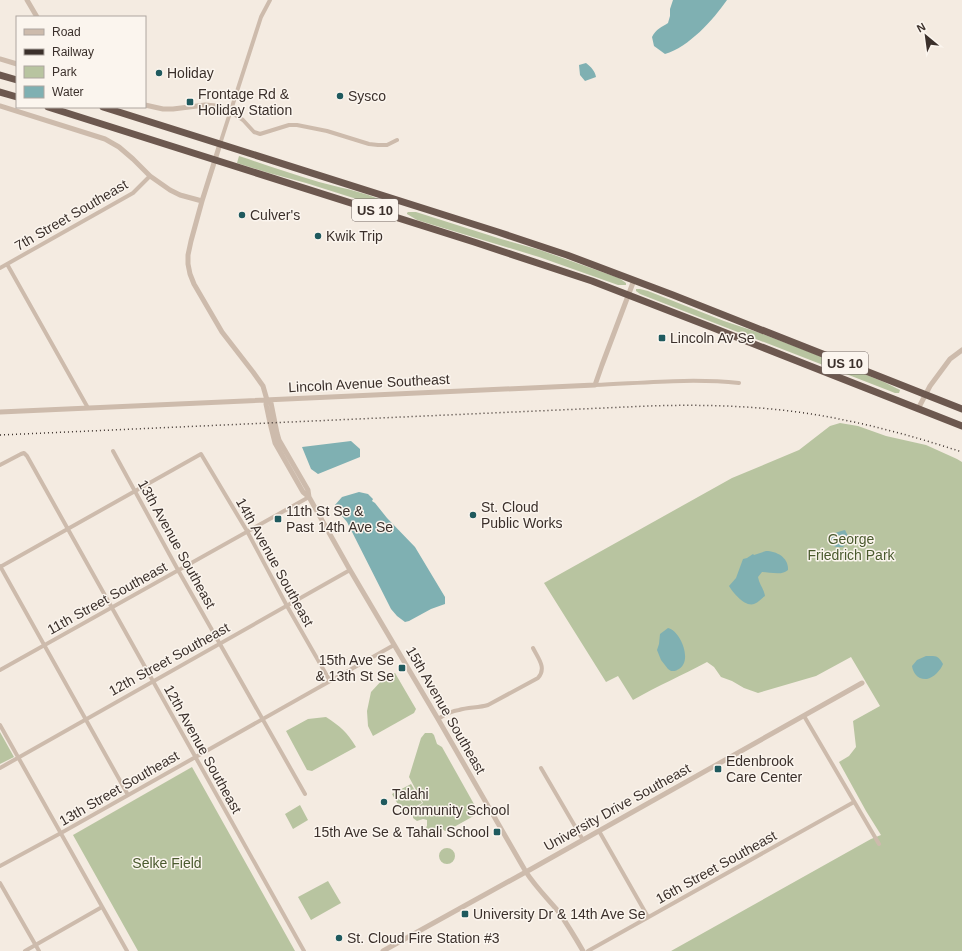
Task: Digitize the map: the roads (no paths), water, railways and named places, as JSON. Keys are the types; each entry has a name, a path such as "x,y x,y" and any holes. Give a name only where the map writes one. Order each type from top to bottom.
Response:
{"highway":[{"path":"0,74 16,80"},
{"path":"0,92 16,97"},
{"name":"US 10","path":"51,108 534,261 628,295 962,426"},
{"name":"US 10","path":"106,108 498,232 566,255 634,280 962,409"}],"street":[{"path":"27,0 36,16"},
{"path":"220,144 260,17 270,0"},
{"path":"0,59 16,64"},
{"path":"146,105 173,110 205,105 216,106 243,120 254,132 260,134 289,125 297,125 327,131 369,144 387,144 397,140"},
{"path":"0,106 104,139 118,147 150,176 170,190 180,195 202,201"},
{"name":"15th Avenue Southeast","path":"220,144 188,252 188,264 194,284 222,332 263,386 267,400 271,403 279,440 308,490 309,497 526,872 557,910 583,951"},
{"name":"7th Street Southeast","path":"0,268 133,193 150,176"},
{"path":"7,264 88,408"},
{"path":"595,385 634,280"},
{"path":"918,409 930,386 950,359 962,350"},
{"name":"Lincoln Avenue Southeast","path":"0,412 595,385 674,382 739,383"},
{"name":"13th Avenue Southeast","path":"113,451 178,570 305,794"},
{"name":"12th Avenue Southeast","path":"0,465 21,454 24,453 27,456 304,951"},
{"name":"14th Avenue Southeast","path":"135,491 201,454 247,532 330,681"},
{"path":"128,795 0,567 135,491"},
{"name":"11th Street Southeast","path":"0,670 309,497"},
{"name":"12th Street Southeast","path":"0,768 350,570"},
{"name":"13th Street Southeast","path":"0,866 394,645"},
{"path":"438,719 458,710 488,705 538,678 542,672 542,666 533,648"},
{"name":"University Drive Southeast","path":"384,951 391,949 862,683"},
{"path":"804,716 879,844"},
{"path":"0,725 127,951"},
{"path":"541,768 583,840"},
{"name":"16th Street Southeast","path":"588,951 854,802"},
{"path":"599,831 648,917"},
{"path":"0,883 39,951"},
{"path":"25,951 102,907"}],"water":[{"path":"673,0 727,0 700,32 683,45 665,54 654,46 652,37 657,30 668,23"},
{"path":"586,63 595,73 596,77 585,81 580,75 579,65"},
{"path":"351,441 360,449 360,457 318,474 311,469 302,447"},
{"path":"359,492 368,494 373,499 372,501 387,518 415,547 445,597 445,604 405,622 391,609 347,522 337,510 335,505 342,497"},
{"path":"845,530 848,535 847,543 843,547 836,547 832,545 830,541 832,536 837,532"},
{"path":"766,551 774,552 782,556 787,562 788,570 783,573 762,572 758,577 765,596 754,604 747,603 736,596 729,586 736,578 743,559 753,554"},
{"path":"668,628 673,630 681,641 685,654 685,661 682,666 675,671 668,669 661,660 657,650 660,634"},
{"path":"926,656 936,657 940,659 943,664 934,675 924,679 916,676 912,666 917,660"}],"railway":[{"path":"0,435 696,405 791,411 855,422 917,438 962,452"}],"place":[{"name":"Holiday","path":"159,73"},
{"name":"Sysco","path":"340,96"},
{"name":"Frontage Rd & Holiday Station","path":"190,102"},
{"name":"Culver's","path":"242,215"},
{"name":"Kwik Trip","path":"318,236"},
{"name":"Lincoln Av Se","path":"662,338"},
{"name":"St. Cloud Public Works","path":"473,515"},
{"name":"11th St Se & Past 14th Ave Se","path":"278,519"},
{"name":"15th Ave Se & 13th St Se","path":"402,668"},
{"name":"Edenbrook Care Center","path":"718,769"},
{"name":"Talahi Community School","path":"384,802"},
{"name":"15th Ave Se & Tahali School","path":"497,832"},
{"name":"University Dr & 14th Ave Se","path":"465,914"},
{"name":"St. Cloud Fire Station #3","path":"339,938"}],"park label":[{"name":"George Friedrich Park","path":"851,548"},
{"name":"Selke Field","path":"167,863"}]}
